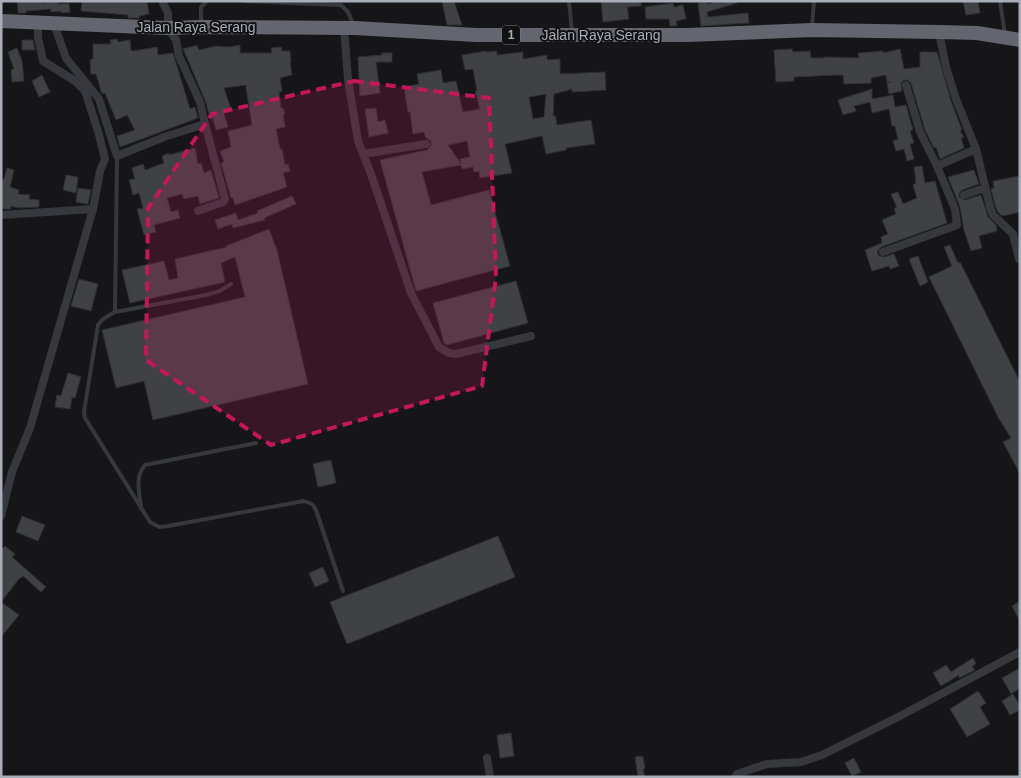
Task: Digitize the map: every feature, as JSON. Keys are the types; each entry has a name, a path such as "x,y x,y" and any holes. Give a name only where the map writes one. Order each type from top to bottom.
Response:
{"highway":[{"name":"Jalan Raya Serang","path":"1,22 168,28 350,28 458,35 688,35 812,30 939,32 977,33 1020,40"}],"street":[{"path":"162,1 168,13 168,28 176,40 179,56 200,102 225,200 198,212"},
{"path":"1,516 12,472 30,428 93,209 100,171 105,159 85,91 74,81 43,61 38,37 38,24"},
{"path":"54,24 66,58 100,99 117,156 164,137 205,124"},
{"path":"350,28 348,79 355,128 411,293 439,347 449,353 456,354 531,336"},
{"path":"939,32 946,67 956,99 976,149 993,215 1016,233 1019,259"},
{"path":"884,252 957,224 955,209 920,132 906,85"},
{"path":"363,154 426,144"},
{"path":"937,166 976,149"},
{"path":"964,195 985,188"},
{"path":"1,215 93,209"},
{"path":"735,777 737,774 767,764 801,762 822,755 1020,652"},
{"path":"487,758 490,777"}],"lane":[{"path":"201,27 201,7 207,1"},
{"path":"243,1 343,3 348,12 350,28"},
{"path":"568,1 572,34"},
{"path":"812,30 814,1"},
{"path":"1000,1 1005,37"},
{"path":"115,312 117,156"},
{"path":"231,284 220,291 206,295 115,312 103,319 98,325 84,412 85,418 141,511 150,522 159,527 304,501 312,504 316,510 343,591"},
{"path":"141,511 138,481 141,470 145,466 256,443"}],"highlighted area":[{"path":"354,81 489,98 496,277 482,386 271,445 146,360 148,208 212,114"}],"building":[{"path":"17,1 42,1 42,3 57,1 59,4 69,3 70,12 51,12 51,9 18,13"},
{"path":"82,1 147,1 149,14 139,16 139,18 128,18 128,15 81,11"},
{"path":"442,1 454,1 462,25 447,25"},
{"path":"601,1 641,1 641,6 627,7 629,19 603,22"},
{"path":"719,1 737,1 737,3 707,12 708,17 748,13 749,23 701,26 698,3 707,2 707,4"},
{"path":"963,1 978,1 980,13 966,15"},
{"path":"673,3 674,7 683,5 686,19 676,21 677,26 670,26 669,19 646,19 645,7"},
{"path":"117,39 118,42 130,40 131,50 133,51 157,47 158,55 173,53 190,109 195,107 198,118 120,147 117,136 135,130 127,115 116,120 105,93 102,94 96,74 91,74 90,60 93,59 93,44 111,44 110,40"},
{"path":"22,40 33,40 35,50 22,50"},
{"path":"197,45 199,50 216,46 230,47 240,45 240,53 272,53 271,48 281,47 282,51 290,51 292,75 280,78 282,91 279,92 281,108 283,108 285,115 283,115 285,127 276,129 285,165 288,164 290,171 283,173 287,187 235,205 233,198 231,198 221,163 224,162 220,151 231,147 228,131 252,125 246,85 224,88 231,109 223,111 228,127 216,130 211,113 209,114 183,49"},
{"path":"17,48 22,61 24,81 12,82 11,70 14,69 8,52"},
{"path":"792,49 793,52 810,51 811,58 859,58 858,53 883,51 883,53 900,49 904,69 920,67 920,52 937,52 951,101 962,130 960,131 964,137 961,138 964,148 940,159 936,147 934,148 925,130 911,83 908,80 904,80 901,83 902,91 889,94 887,83 891,82 887,82 886,75 871,78 871,83 844,84 843,75 794,77 794,81 776,82 774,50"},
{"path":"486,51 497,51 497,55 523,52 523,59 547,55 547,60 560,59 560,74 605,72 606,90 572,92 572,89 554,94 553,116 555,115 557,125 591,120 595,144 566,148 566,150 546,154 542,136 505,144 512,173 480,178 479,171 474,172 473,167 462,169 461,165 422,172 431,205 489,190 510,266 416,291 380,160 427,150 431,146 431,141 426,138 424,132 413,134 410,112 408,112 404,87 419,84 417,74 441,70 443,83 456,81 463,112 480,109 475,91 477,91 473,69 465,70 462,55","holes":["546,94 544,117 533,119 529,97","467,141 470,157 460,159 461,164 448,145"]},
{"path":"382,53 392,53 392,62 376,62 380,93 360,96 358,57 382,55"},
{"path":"42,75 50,92 39,97 32,81"},
{"path":"872,89 872,99 893,95 895,107 906,105 913,130 910,131 914,143 910,144 914,159 907,161 904,149 896,151 893,141 898,139 895,126 892,126 889,109 872,113 870,102 854,106 856,111 843,115 838,100"},
{"path":"376,108 378,122 385,120 388,133 369,137 365,109"},
{"path":"195,148 198,164 201,163 204,173 211,170 219,198 200,204 198,196 184,199 182,194 167,198 171,212 178,210 180,218 154,225 156,232 144,235 137,209 143,208 139,193 133,195 129,180 135,179 132,168 143,164 145,170 164,163 162,156"},
{"path":"922,166 925,183 935,181 947,223 881,247 877,252 879,256 884,257 894,254 899,266 890,269 889,266 872,271 865,250 882,243 881,237 888,234 882,220 896,214 894,208 897,208 891,194 898,192 903,204 917,198 913,185 916,183 914,167"},
{"path":"7,168 14,170 10,187 19,190 18,194 30,195 29,199 39,200 39,207 18,208 11,206 11,209 1,209 1,179 4,179"},
{"path":"974,170 979,184 962,190 959,193 959,197 965,200 981,195 988,217 996,225 997,231 979,236 982,248 971,251 964,230 960,207 948,177"},
{"path":"66,175 78,177 76,193 63,190"},
{"path":"1020,176 1020,212 1002,216 995,205 991,189 994,188 993,181"},
{"path":"78,188 91,190 88,204 76,202"},
{"path":"292,196 296,204 264,218 265,220 233,228 232,224 218,229 215,220 236,213 238,220 258,213 257,211"},
{"path":"269,229 277,250 308,384 153,420 144,381 116,388 102,330 245,297 235,257 221,263 225,282 130,303 122,270 164,261 169,280 178,278 175,259 227,247"},
{"path":"950,245 1020,382 1020,474 1003,442 1011,438 998,417 929,277 952,266 944,247"},
{"path":"918,256 928,282 920,286 909,259"},
{"path":"79,279 98,284 91,311 71,306"},
{"path":"516,281 528,323 447,345 444,343 433,303"},
{"path":"68,373 81,377 75,398 72,397 70,409 55,407 57,395 61,396"},
{"path":"331,460 336,483 318,487 313,464"},
{"path":"22,516 45,525 38,541 16,532"},
{"path":"498,536 515,577 347,644 330,602"},
{"path":"5,546 15,554 12,557 46,587 41,592 23,576 1,602 1,550"},
{"path":"323,567 329,581 315,587 309,573"},
{"path":"1020,601 1020,621 1012,606"},
{"path":"1,602 19,615 1,637"},
{"path":"973,658 976,664 972,666 975,670 959,678 959,675 941,686 933,673 946,665 951,672"},
{"path":"1020,668 1020,688 1011,694 1002,678"},
{"path":"978,691 986,703 980,707 990,724 967,737 950,709"},
{"path":"1013,694 1020,706 1020,710 1010,715 1002,701"},
{"path":"511,733 514,756 500,758 497,735"},
{"path":"635,757 643,757 645,777 638,777"},
{"path":"854,758 861,772 852,776 845,763"}]}
